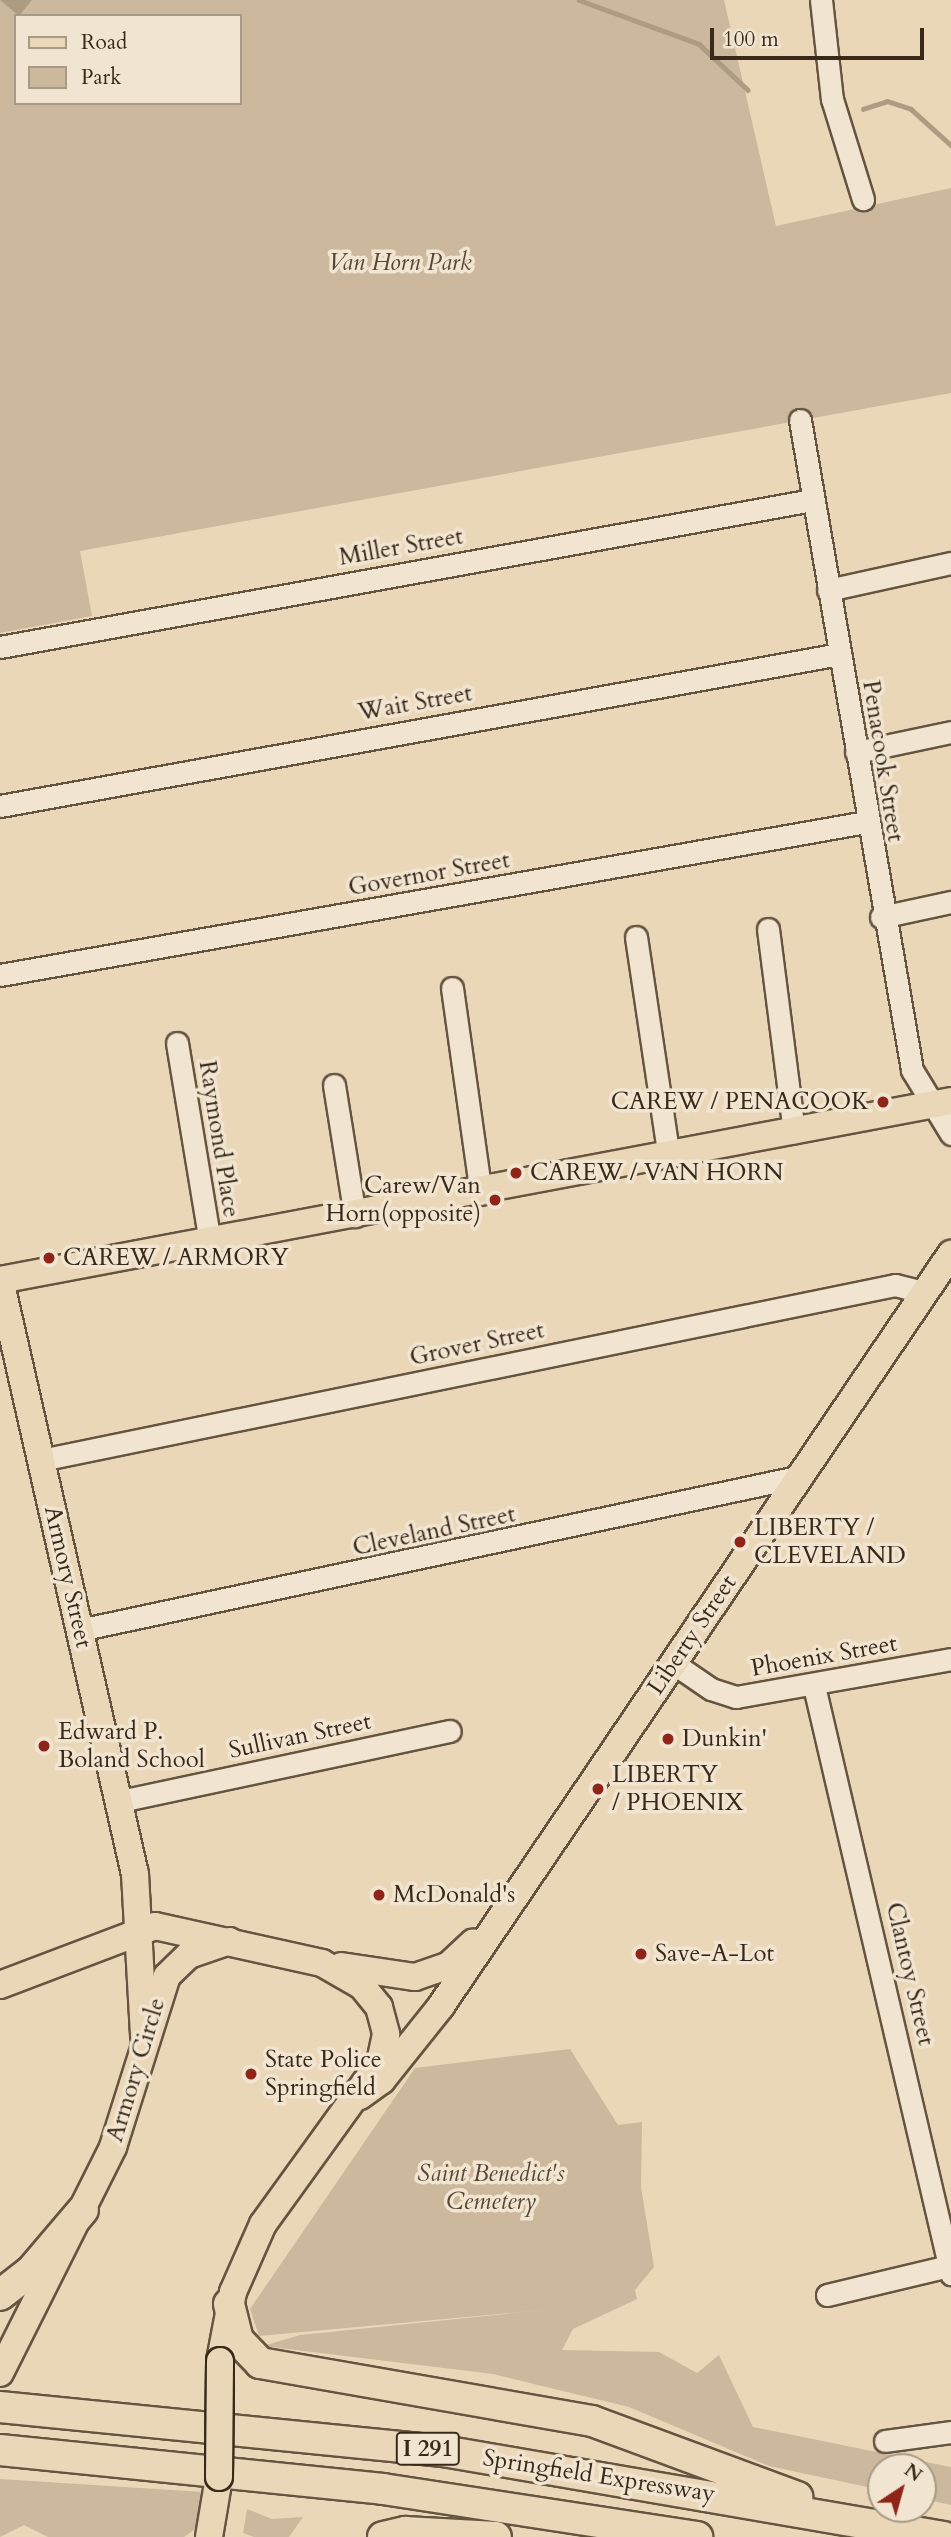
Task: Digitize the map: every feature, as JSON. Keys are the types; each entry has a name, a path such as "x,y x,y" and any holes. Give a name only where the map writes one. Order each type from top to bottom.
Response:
{"highway":[{"path":"0,2295 31,2272 83,2210"},
{"path":"229,2304 238,2340 260,2363 592,2421 853,2519"},
{"name":"Springfield Expressway","path":"0,2407 405,2446 853,2519 944,2537"},
{"name":"Springfield Expressway","path":"0,2451 383,2489 697,2537"},
{"path":"383,2537 405,2532 496,2537"}],"main road":[{"path":"0,1280 481,1194 942,1102"},
{"name":"Liberty Street","path":"360,2096 382,2080 442,2006 503,1912 951,1254"},
{"name":"Armory Street","path":"0,1280 135,1874 141,1928 144,2036"},
{"name":"Armory Street","path":"135,1874 159,1905 222,1938"},
{"name":"Liberty Street","path":"322,1963 415,1977 449,1965 503,1912"},
{"path":"0,1985 141,1928 222,1938 322,1963 362,1986 384,2021 382,2055 360,2096 269,2213 229,2304 220,2361 219,2477 225,2537"},
{"name":"Armory Circle","path":"2,2368 83,2210 125,2118 144,2036 172,1968 222,1938"},
{"path":"209,2537 220,2507"}],"street":[{"path":"821,0 832,99 863,199"},
{"name":"Penacook Street","path":"800,420 881,917 912,1070 942,1102 951,1134"},
{"name":"Miller Street","path":"0,647 812,500"},
{"path":"828,590 951,563"},
{"name":"Wait Street","path":"0,806 840,654"},
{"path":"856,752 951,732"},
{"name":"Governor Street","path":"0,975 866,822"},
{"path":"881,917 951,902"},
{"path":"768,929 794,1132"},
{"path":"636,937 669,1157"},
{"path":"452,988 481,1194"},
{"name":"Raymond Place","path":"177,1043 210,1243"},
{"path":"334,1085 355,1216"},
{"name":"Grover Street","path":"41,1460 895,1285 924,1292"},
{"name":"Cleveland Street","path":"79,1630 797,1478"},
{"name":"Phoenix Street","path":"673,1663 710,1689 736,1697 814,1686 951,1660"},
{"name":"Clantoy Street","path":"814,1686 950,2270"},
{"name":"Sullivan Street","path":"120,1801 450,1731"},
{"path":"827,2295 950,2270"},
{"path":"885,2441 951,2432"}],"green space":[{"name":"Van Horn Park","path":"0,0 724,0 776,226 951,188 951,393 80,551 92,616 0,633"},
{"name":"Saint Benedict's Cemetery","path":"570,2049 618,2125 642,2122 641,2187 654,2267 635,2290 637,2299 573,2329 562,2350 659,2352 697,2373 719,2355 753,2427 882,2453 867,2453 867,2487 769,2466 629,2407 493,2374 263,2346 300,2335 553,2309 259,2336 250,2309 415,2068"},
{"name":"Saint Benedict's Cemetery","path":"937,2464 951,2467 951,2505 937,2502"},
{"path":"0,2479 203,2492 205,2522 184,2537 48,2537 24,2525 0,2537"},
{"path":"247,2509 272,2519 303,2517 289,2537 254,2537 243,2533"}],"shaded area":[{"path":"0,0 32,0 21,14 17,14"}],"waterway":[{"path":"579,0 699,44 748,90"},
{"path":"863,109 887,101 911,109 951,145"}],"place":[{"name":"CAREW / PENACOOK","path":"883,1102"},
{"name":"CAREW / VAN HORN","path":"516,1173"},
{"name":"Carew/Van Horn(opposite)","path":"495,1200"},
{"name":"CAREW / ARMORY","path":"49,1258"},
{"name":"LIBERTY / CLEVELAND","path":"740,1542"},
{"name":"Dunkin'","path":"668,1739"},
{"name":"Edward P. Boland School","path":"44,1746"},
{"name":"LIBERTY / PHOENIX","path":"598,1789"},
{"name":"McDonald's","path":"379,1895"},
{"name":"Save-A-Lot","path":"641,1954"},
{"name":"State Police Springfield","path":"251,2074"}]}
